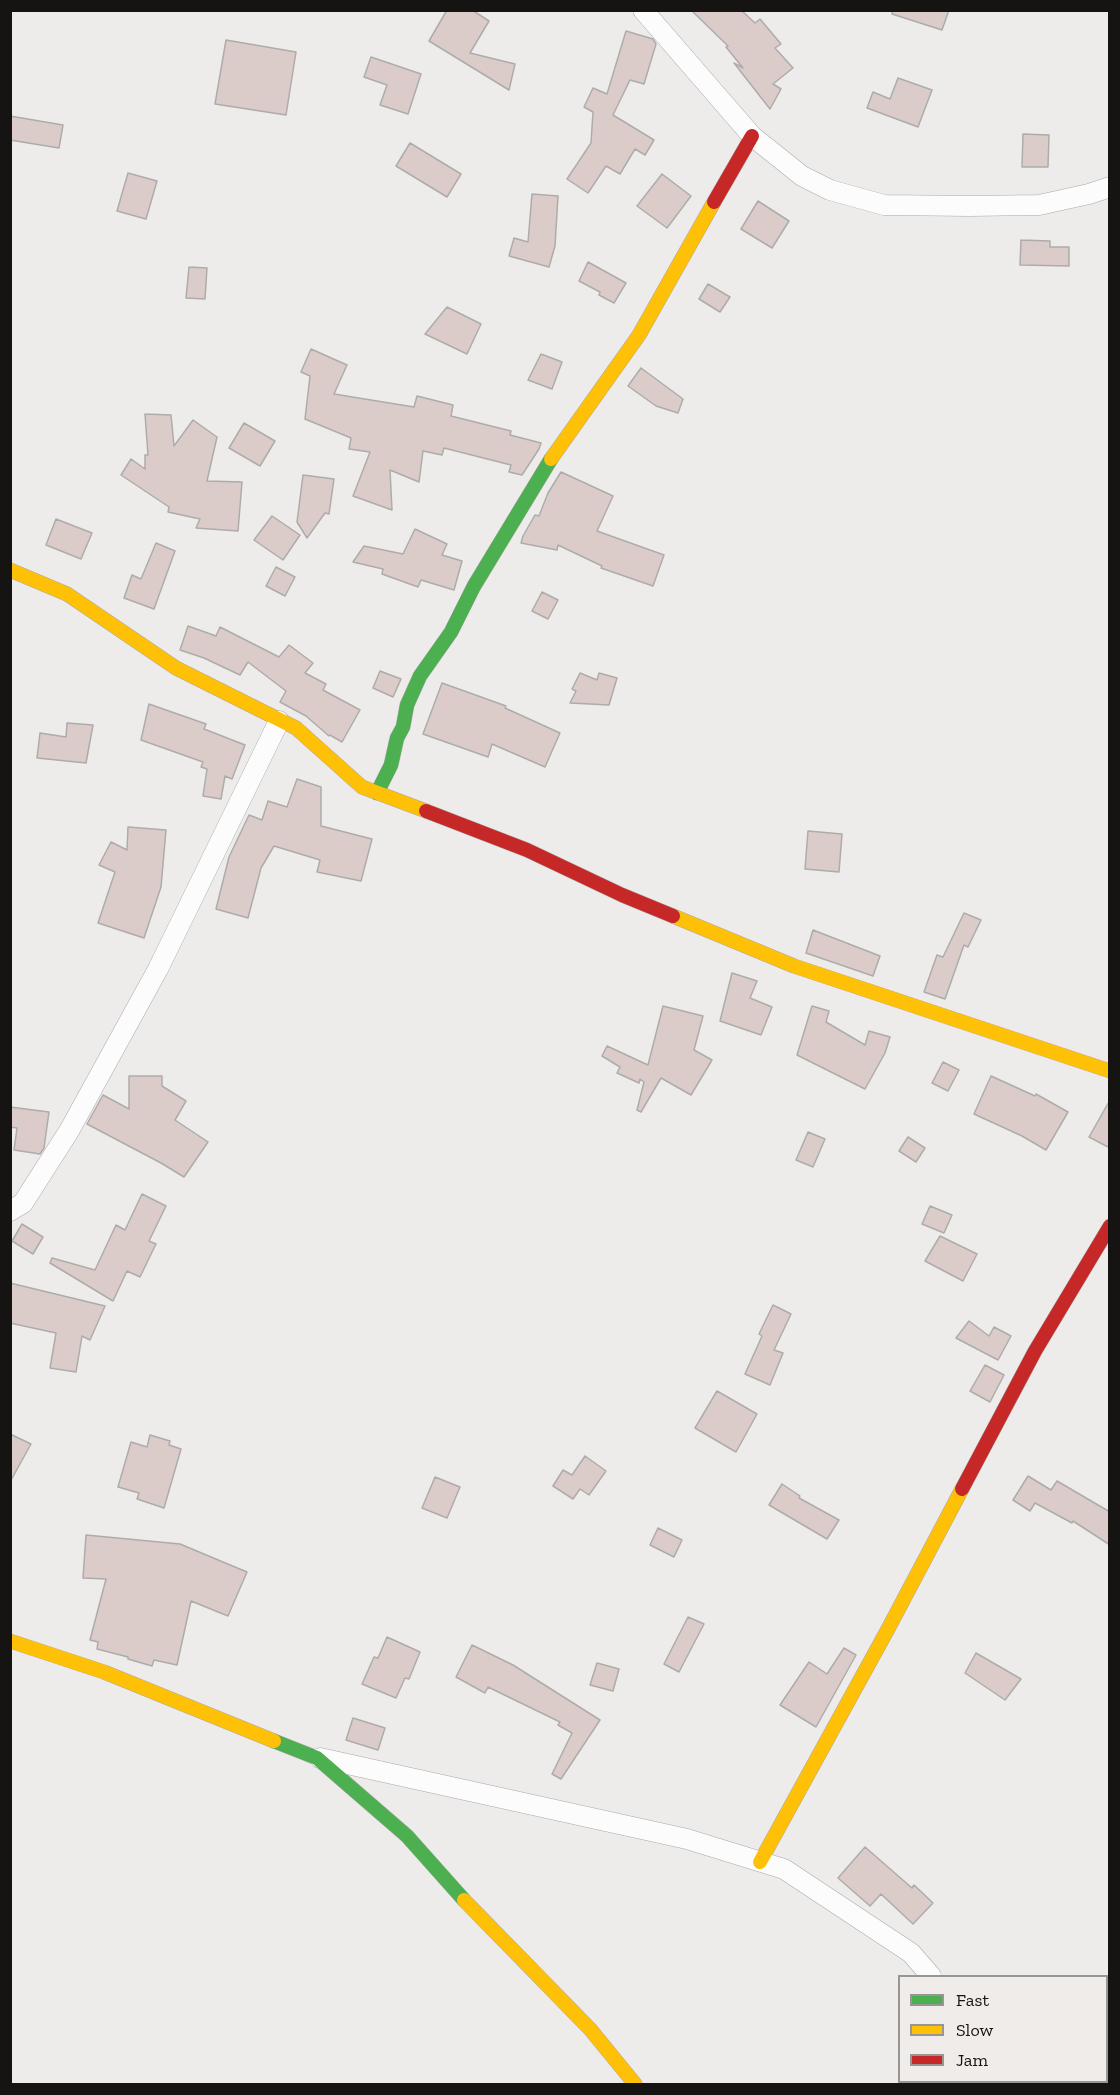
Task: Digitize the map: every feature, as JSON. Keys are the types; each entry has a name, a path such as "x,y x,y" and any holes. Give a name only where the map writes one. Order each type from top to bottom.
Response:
{"street":[{"path":"642,10 752,136 802,176 830,190 884,205 1039,205 1110,187"},
{"path":"377,793 391,765 397,738 403,727 407,705 420,676 451,632 474,586 547,465 639,335 752,136"},
{"path":"10,570 67,594 176,668 296,728 362,788 527,850 622,894 794,966 1110,1071"},
{"path":"10,1211 23,1203 69,1131 152,980 279,721"},
{"path":"760,1862 888,1629 1035,1351 1110,1226"},
{"path":"10,1641 104,1672 318,1758 687,1839 784,1869 911,1953 929,1975"},
{"path":"318,1758 407,1836 467,1903 590,2029 635,2085"}],"building":[{"path":"447,10 472,10 489,21 470,53 515,64 509,90 429,41"},
{"path":"691,10 741,10 755,23 760,19 781,44 775,48 793,68 773,84 781,89 770,109 734,63 743,68 726,47 728,46"},
{"path":"892,10 949,10 942,30 892,14"},
{"path":"626,31 653,39 656,44 644,84 630,80 613,115 654,140 645,155 635,149 620,174 606,166 588,193 567,179 591,143 593,112 584,107 593,88 607,94"},
{"path":"226,40 296,52 286,115 215,104"},
{"path":"371,57 421,74 408,114 380,105 387,85 364,77"},
{"path":"898,78 932,90 918,127 867,108 873,92 890,99"},
{"path":"10,116 63,125 59,148 10,140"},
{"path":"1023,134 1049,135 1048,167 1022,167"},
{"path":"410,143 461,174 447,197 396,166"},
{"path":"128,173 157,181 146,219 117,211"},
{"path":"662,174 691,196 667,228 637,206"},
{"path":"532,194 558,196 555,246 549,267 509,256 514,238 528,242"},
{"path":"758,201 789,221 772,248 741,229"},
{"path":"1021,240 1050,241 1050,247 1069,247 1069,266 1020,265"},
{"path":"588,262 626,283 614,303 599,295 600,292 579,281"},
{"path":"189,267 207,268 205,299 186,298"},
{"path":"708,284 730,297 720,312 699,299"},
{"path":"447,307 481,324 467,354 425,334"},
{"path":"311,349 347,365 334,394 414,407 417,396 453,405 451,416 511,431 510,435 541,443 539,449 522,475 509,472 511,465 444,448 442,455 423,451 419,482 390,470 392,510 353,496 370,452 349,449 351,438 305,419 310,376 301,372"},
{"path":"541,354 562,362 552,389 528,380"},
{"path":"641,368 683,399 678,413 656,406 628,386"},
{"path":"145,414 171,415 174,446 193,420 217,437 207,481 242,482 238,531 196,528 200,519 168,512 169,507 121,475 131,459 145,469 145,455 148,455"},
{"path":"244,423 275,441 260,466 229,448"},
{"path":"561,472 613,496 597,531 664,555 653,586 601,568 602,566 558,545 557,550 521,543 535,515 539,516 548,493"},
{"path":"303,475 334,479 329,514 325,513 307,538 297,522"},
{"path":"272,516 300,535 283,560 254,540"},
{"path":"56,519 92,533 81,559 46,545"},
{"path":"415,529 447,544 442,555 462,561 454,590 421,580 418,587 382,574 383,569 353,562 364,546 403,554"},
{"path":"156,543 175,551 154,609 124,598 132,575 141,579"},
{"path":"276,567 295,577 285,596 266,586"},
{"path":"542,592 558,600 548,619 532,611"},
{"path":"188,626 216,636 220,627 279,657 289,645 313,663 305,673 326,684 323,690 360,710 342,742 329,736 306,716 280,702 286,691 248,662 240,675 204,658 180,650"},
{"path":"380,671 401,679 393,697 373,688"},
{"path":"580,673 597,680 599,673 617,678 609,705 570,703 576,691 572,689"},
{"path":"442,683 506,706 505,708 560,733 545,767 492,744 488,757 423,734"},
{"path":"149,704 206,724 204,729 245,745 232,779 225,776 221,799 203,796 207,769 201,767 203,762 141,740"},
{"path":"67,723 93,725 86,763 37,758 40,733 66,737"},
{"path":"297,779 321,787 321,826 372,839 361,881 317,872 320,860 274,846 261,868 248,918 216,909 229,857 249,815 262,820 268,801 287,807"},
{"path":"128,827 166,830 161,887 144,938 98,923 115,872 99,865 111,842 127,850"},
{"path":"808,831 842,834 839,872 805,869"},
{"path":"964,913 981,920 968,947 964,945 945,999 924,992 937,955 943,957"},
{"path":"813,930 880,956 873,976 806,953"},
{"path":"732,973 757,981 750,998 772,1007 761,1035 720,1021"},
{"path":"663,1006 703,1016 694,1050 712,1060 691,1095 661,1078 641,1112 637,1110 644,1082 640,1079 639,1083 617,1073 620,1067 602,1056 607,1046 648,1065"},
{"path":"812,1006 829,1011 826,1022 865,1045 869,1031 890,1037 885,1053 865,1089 797,1055"},
{"path":"943,1062 959,1070 948,1091 932,1083"},
{"path":"129,1076 162,1076 162,1086 186,1101 175,1120 208,1142 184,1177 87,1124 103,1095 129,1109"},
{"path":"991,1076 1035,1096 1036,1094 1068,1112 1046,1150 974,1114"},
{"path":"1110,1100 1110,1148 1089,1137"},
{"path":"10,1107 49,1112 44,1148 40,1154 14,1150 17,1128 10,1127"},
{"path":"808,1132 825,1139 813,1167 796,1160"},
{"path":"908,1137 925,1148 916,1162 899,1151"},
{"path":"142,1194 166,1206 149,1241 156,1244 140,1277 127,1271 113,1301 50,1263 52,1258 95,1270 116,1225 125,1230"},
{"path":"930,1206 952,1215 944,1233 922,1224"},
{"path":"22,1224 43,1237 33,1254 12,1241"},
{"path":"940,1236 977,1254 963,1281 925,1261"},
{"path":"10,1283 105,1306 90,1340 82,1336 76,1372 50,1368 56,1333 10,1323"},
{"path":"773,1305 791,1314 774,1350 783,1353 770,1385 745,1374 762,1336 759,1334"},
{"path":"969,1321 989,1336 994,1327 1011,1336 998,1360 956,1338"},
{"path":"985,1365 1004,1375 990,1402 970,1391"},
{"path":"717,1391 757,1414 736,1452 695,1428"},
{"path":"10,1434 31,1444 10,1482"},
{"path":"150,1435 170,1441 169,1445 181,1449 164,1508 137,1499 139,1493 118,1487 131,1442 147,1447"},
{"path":"585,1456 606,1471 589,1495 580,1489 573,1499 553,1486 563,1470 572,1475"},
{"path":"1028,1476 1051,1490 1057,1481 1110,1512 1110,1545 1073,1521 1072,1523 1035,1503 1030,1511 1013,1500"},
{"path":"435,1477 460,1487 447,1518 422,1508"},
{"path":"782,1484 800,1496 799,1498 839,1520 827,1539 769,1505"},
{"path":"658,1528 682,1540 674,1557 650,1545"},
{"path":"86,1535 180,1544 247,1572 228,1616 191,1601 177,1665 154,1660 152,1666 97,1649 98,1642 90,1640 106,1579 83,1578"},
{"path":"688,1617 704,1624 679,1672 664,1664"},
{"path":"387,1637 420,1652 409,1679 405,1678 396,1698 362,1684 374,1657 378,1658"},
{"path":"472,1645 513,1665 600,1720 561,1779 552,1774 572,1733 558,1725 560,1722 488,1687 485,1693 456,1677"},
{"path":"844,1648 856,1655 816,1727 780,1705 809,1662 827,1674"},
{"path":"976,1653 1021,1679 1005,1700 965,1673"},
{"path":"597,1663 619,1669 613,1691 590,1685"},
{"path":"353,1718 385,1728 378,1750 346,1740"},
{"path":"865,1847 912,1888 914,1885 933,1903 913,1924 881,1894 870,1906 838,1878"}],"traffic: fast":[{"path":"377,793 391,765 397,738 403,727 407,705 420,676 451,632 474,586 551,459"},
{"path":"274,1741 317,1758 407,1836 464,1900"}],"traffic: slow":[{"path":"551,459 639,335 714,202"},
{"path":"10,570 67,594 176,668 296,728 362,787 426,811"},
{"path":"673,916 794,966 1110,1071"},
{"path":"760,1862 962,1489"},
{"path":"10,1641 104,1672 274,1741"},
{"path":"464,1900 590,2029 635,2084"}],"traffic: jam":[{"path":"714,202 752,136"},
{"path":"426,811 527,850 622,895 673,916"},
{"path":"962,1489 1035,1351 1110,1226"}]}
